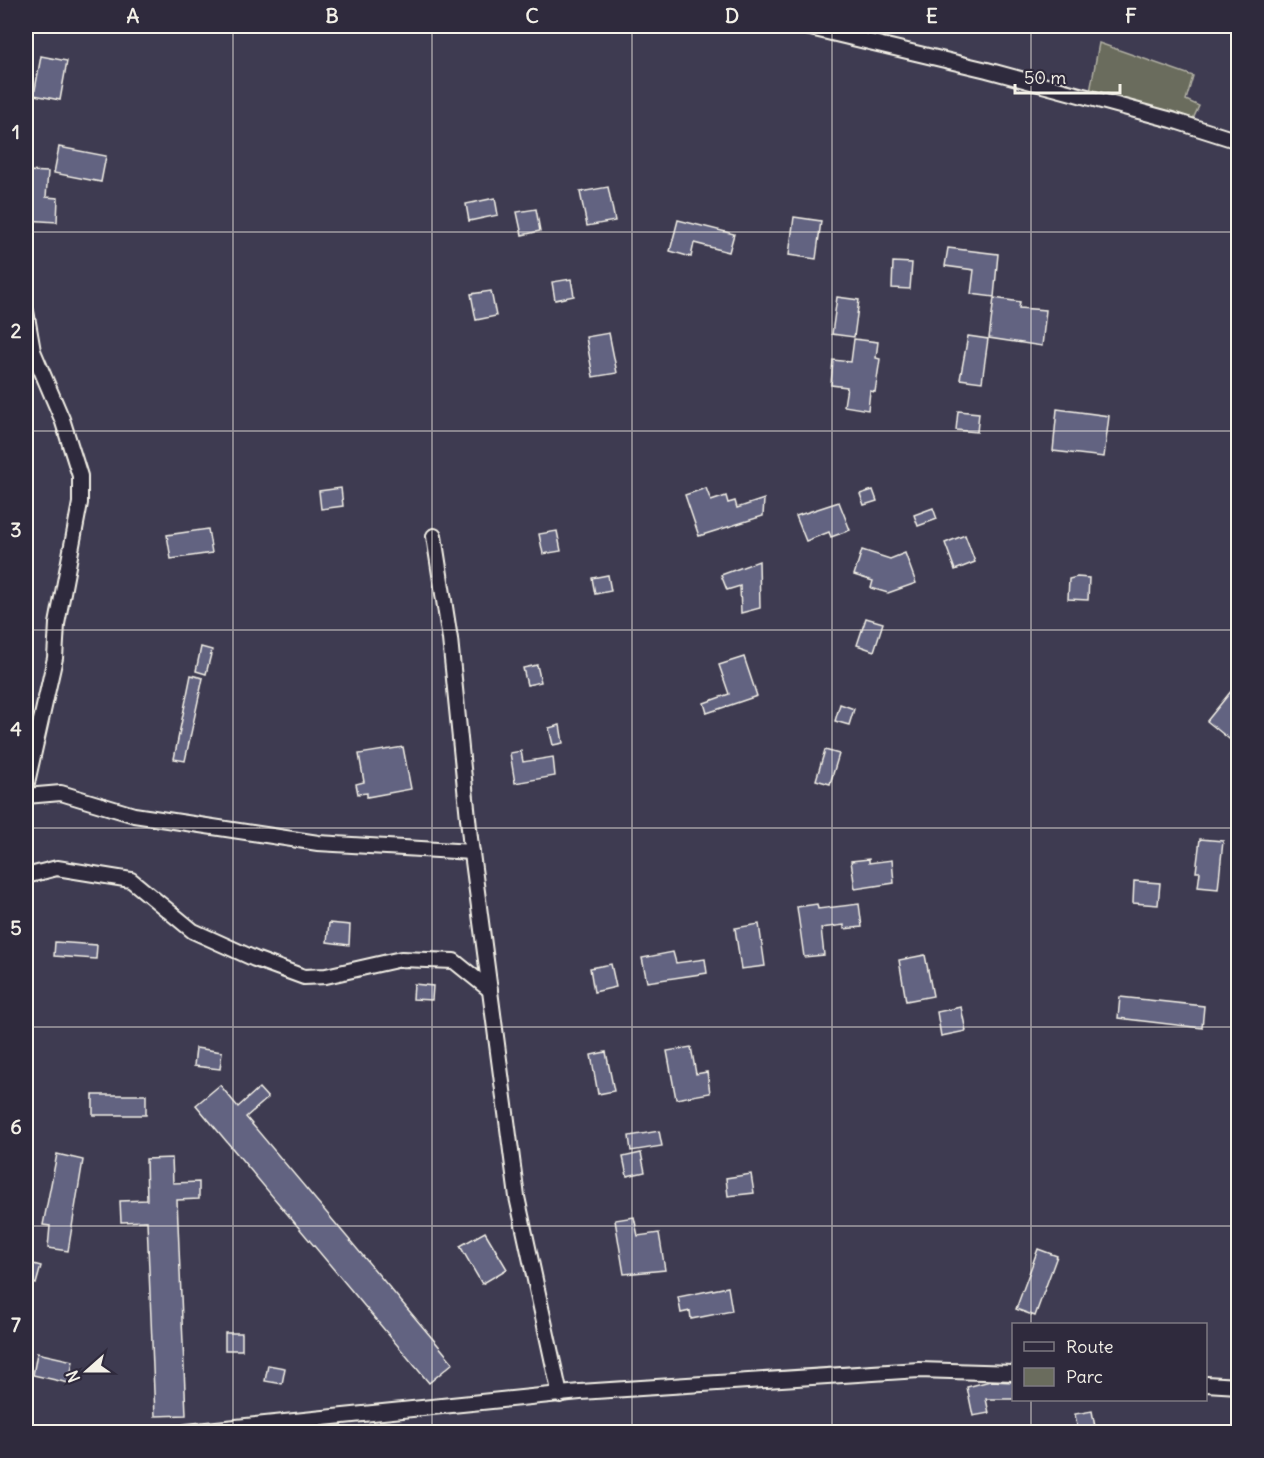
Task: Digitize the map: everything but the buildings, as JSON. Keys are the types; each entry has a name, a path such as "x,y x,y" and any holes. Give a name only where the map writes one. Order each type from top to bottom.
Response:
{"street":[{"path":"802,26 998,73 1172,120 1239,141"},
{"path":"26,310 33,351 62,419 80,476 80,503 57,624 55,658 26,787"},
{"path":"434,536 450,639 472,852 517,1197 560,1395"},
{"path":"26,796 61,793 134,815 318,843 472,852"},
{"path":"26,876 57,868 131,880 193,932 303,977 326,976 401,959 454,961 490,990"},
{"path":"186,1432 560,1395 919,1370 1012,1373"},
{"path":"1207,1384 1239,1386"}],"green space":[{"path":"1099,43 1193,76 1186,100 1199,106 1192,121 1090,92"}]}
